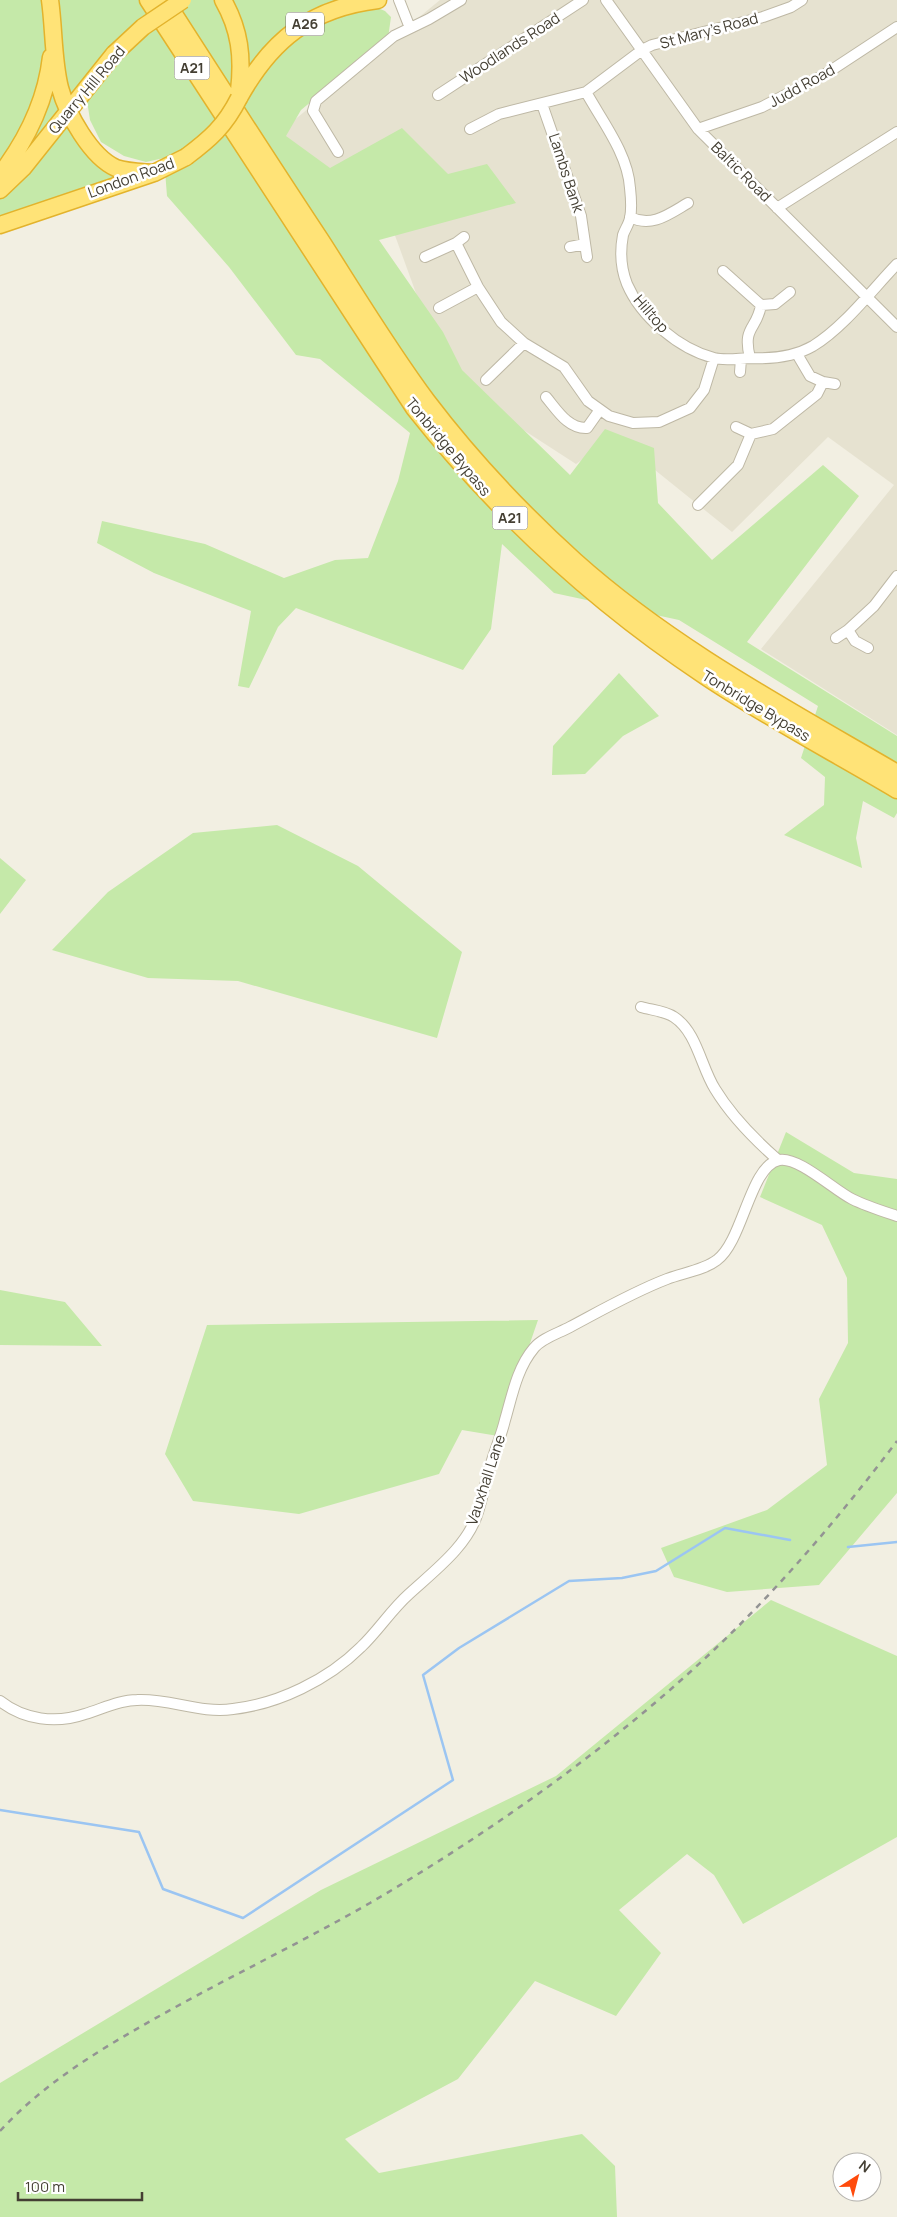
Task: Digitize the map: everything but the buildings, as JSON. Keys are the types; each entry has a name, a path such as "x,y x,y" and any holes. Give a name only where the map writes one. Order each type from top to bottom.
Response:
{"highway":[{"path":"50,0 60,88 76,124 93,150 115,167 128,171 154,173"},
{"name":"Tonbridge Bypass","path":"148,0 414,408 450,452 504,512 538,546 590,592 676,657 739,697 897,790"},
{"name":"Tonbridge Bypass","path":"165,0 401,364 455,437 514,501 577,562 678,641 747,685 897,773"},
{"name":"Quarry Hill Road","path":"0,190 23,168 114,54 143,27 183,0"},
{"name":"London Road","path":"0,226 154,173 186,157 218,131 227,120 238,98 246,74 237,30 222,0"},
{"name":"A26","path":"246,74 289,35 314,18 352,3 378,0"},
{"path":"0,175 13,158 32,122 49,70 54,33"},
{"path":"84,93 80,107 81,114 93,150"}],"street":[{"path":"399,0 410,28"},
{"path":"338,152 313,112 316,101 394,36 429,19 460,0"},
{"name":"Woodlands Road","path":"438,95 583,0"},
{"name":"Baltic Road","path":"606,0 698,129 897,327"},
{"name":"St Mary's Road","path":"642,50 763,17 791,7 802,0"},
{"name":"Judd Road","path":"698,129 762,107 824,76 897,27"},
{"path":"470,129 499,114 586,92 642,50"},
{"name":"Hilltop","path":"586,92 625,165 630,186 630,218 624,234 621,254 627,283 638,304 673,338 714,358 768,360 797,354 815,344 837,327 897,264"},
{"name":"Lambs Bank","path":"542,104 581,216 587,257"},
{"path":"777,208 897,132"},
{"path":"630,218 640,222 656,221 688,203"},
{"path":"425,256 460,240 478,287 500,322 524,343 564,367 588,402 600,411 633,423 659,422 690,408 704,390 714,358"},
{"path":"570,247 585,244"},
{"path":"724,271 761,305 775,304 790,292"},
{"path":"439,308 478,287"},
{"path":"740,372 745,359 748,333 761,305"},
{"path":"486,380 524,343"},
{"path":"797,354 810,376 835,384"},
{"path":"736,427 751,434 773,429 816,394 824,382"},
{"path":"546,397 569,423 578,429 587,428 600,411"},
{"path":"698,505 738,465 751,434"},
{"path":"836,638 848,630 874,606 897,576"},
{"path":"848,630 855,641 868,648"},
{"path":"641,1006 672,1016 681,1023 701,1057 714,1088 751,1136 778,1160 797,1163 852,1198 897,1216"},
{"name":"Vauxhall Lane","path":"0,1701 12,1710 28,1716 50,1720 74,1718 111,1705 137,1700 211,1710 231,1710 256,1704 296,1690 344,1661 360,1649 397,1605 440,1566 472,1527 478,1515 489,1469 506,1418 510,1398 532,1349 539,1343 630,1294 716,1261 730,1245 760,1176 769,1165 778,1160"}],"shaded area":[{"path":"440,0 897,0 897,735 761,649 894,485 828,437 732,532 614,437 576,464 448,381 393,230 324,185 281,131"}],"green space":[{"path":"0,0 359,0 385,11 391,17 388,38 301,110 286,136 330,168 402,128 448,174 487,164 516,203 379,240 443,332 462,370 570,475 605,429 654,448 658,503 712,560 823,465 859,496 747,642 897,736 897,813 894,818 863,801 856,838 862,868 784,835 824,805 825,777 801,758 818,706 679,620 554,593 502,544 491,629 463,670 296,608 278,627 249,688 238,686 251,611 154,573 97,543 102,521 205,544 284,578 335,560 368,558 398,481 410,433 320,359 296,355 229,267 167,196 164,158 146,162 124,156 101,142 90,120 88,107 71,96 43,84 0,171"},
{"path":"53,81 65,108 38,138 34,135"},
{"path":"70,117 128,174 0,218 0,193"},
{"path":"619,673 659,716 623,736 585,774 552,775 553,746"},
{"path":"277,825 358,866 462,952 437,1038 238,981 148,978 52,950 108,892 193,833"},
{"path":"0,858 26,880 0,914"},
{"path":"786,1132 854,1173 897,1179 897,1493 819,1585 727,1592 674,1577 661,1548 767,1510 827,1465 819,1399 848,1343 847,1278 822,1225 760,1197"},
{"path":"0,1290 65,1302 102,1346 0,1345"},
{"path":"538,1320 498,1436 462,1430 439,1474 299,1514 193,1501 165,1454 207,1325"},
{"path":"771,1600 897,1656 897,1837 743,1924 714,1875 687,1854 619,1910 661,1953 616,2016 535,1981 458,2079 345,2139 379,2173 582,2134 615,2166 617,2217 0,2217 0,2083 321,1890 556,1776"}],"waterway":[{"path":"0,1810 139,1832 163,1889 243,1918 453,1780 423,1675 459,1648 569,1581 622,1578 656,1571 725,1528 790,1540"},
{"path":"848,1547 897,1542"}],"railway":[{"path":"0,2131 37,2096 98,2052 141,2026 370,1903 415,1876 506,1817 594,1753 677,1684 740,1624 810,1549 897,1441"}]}
